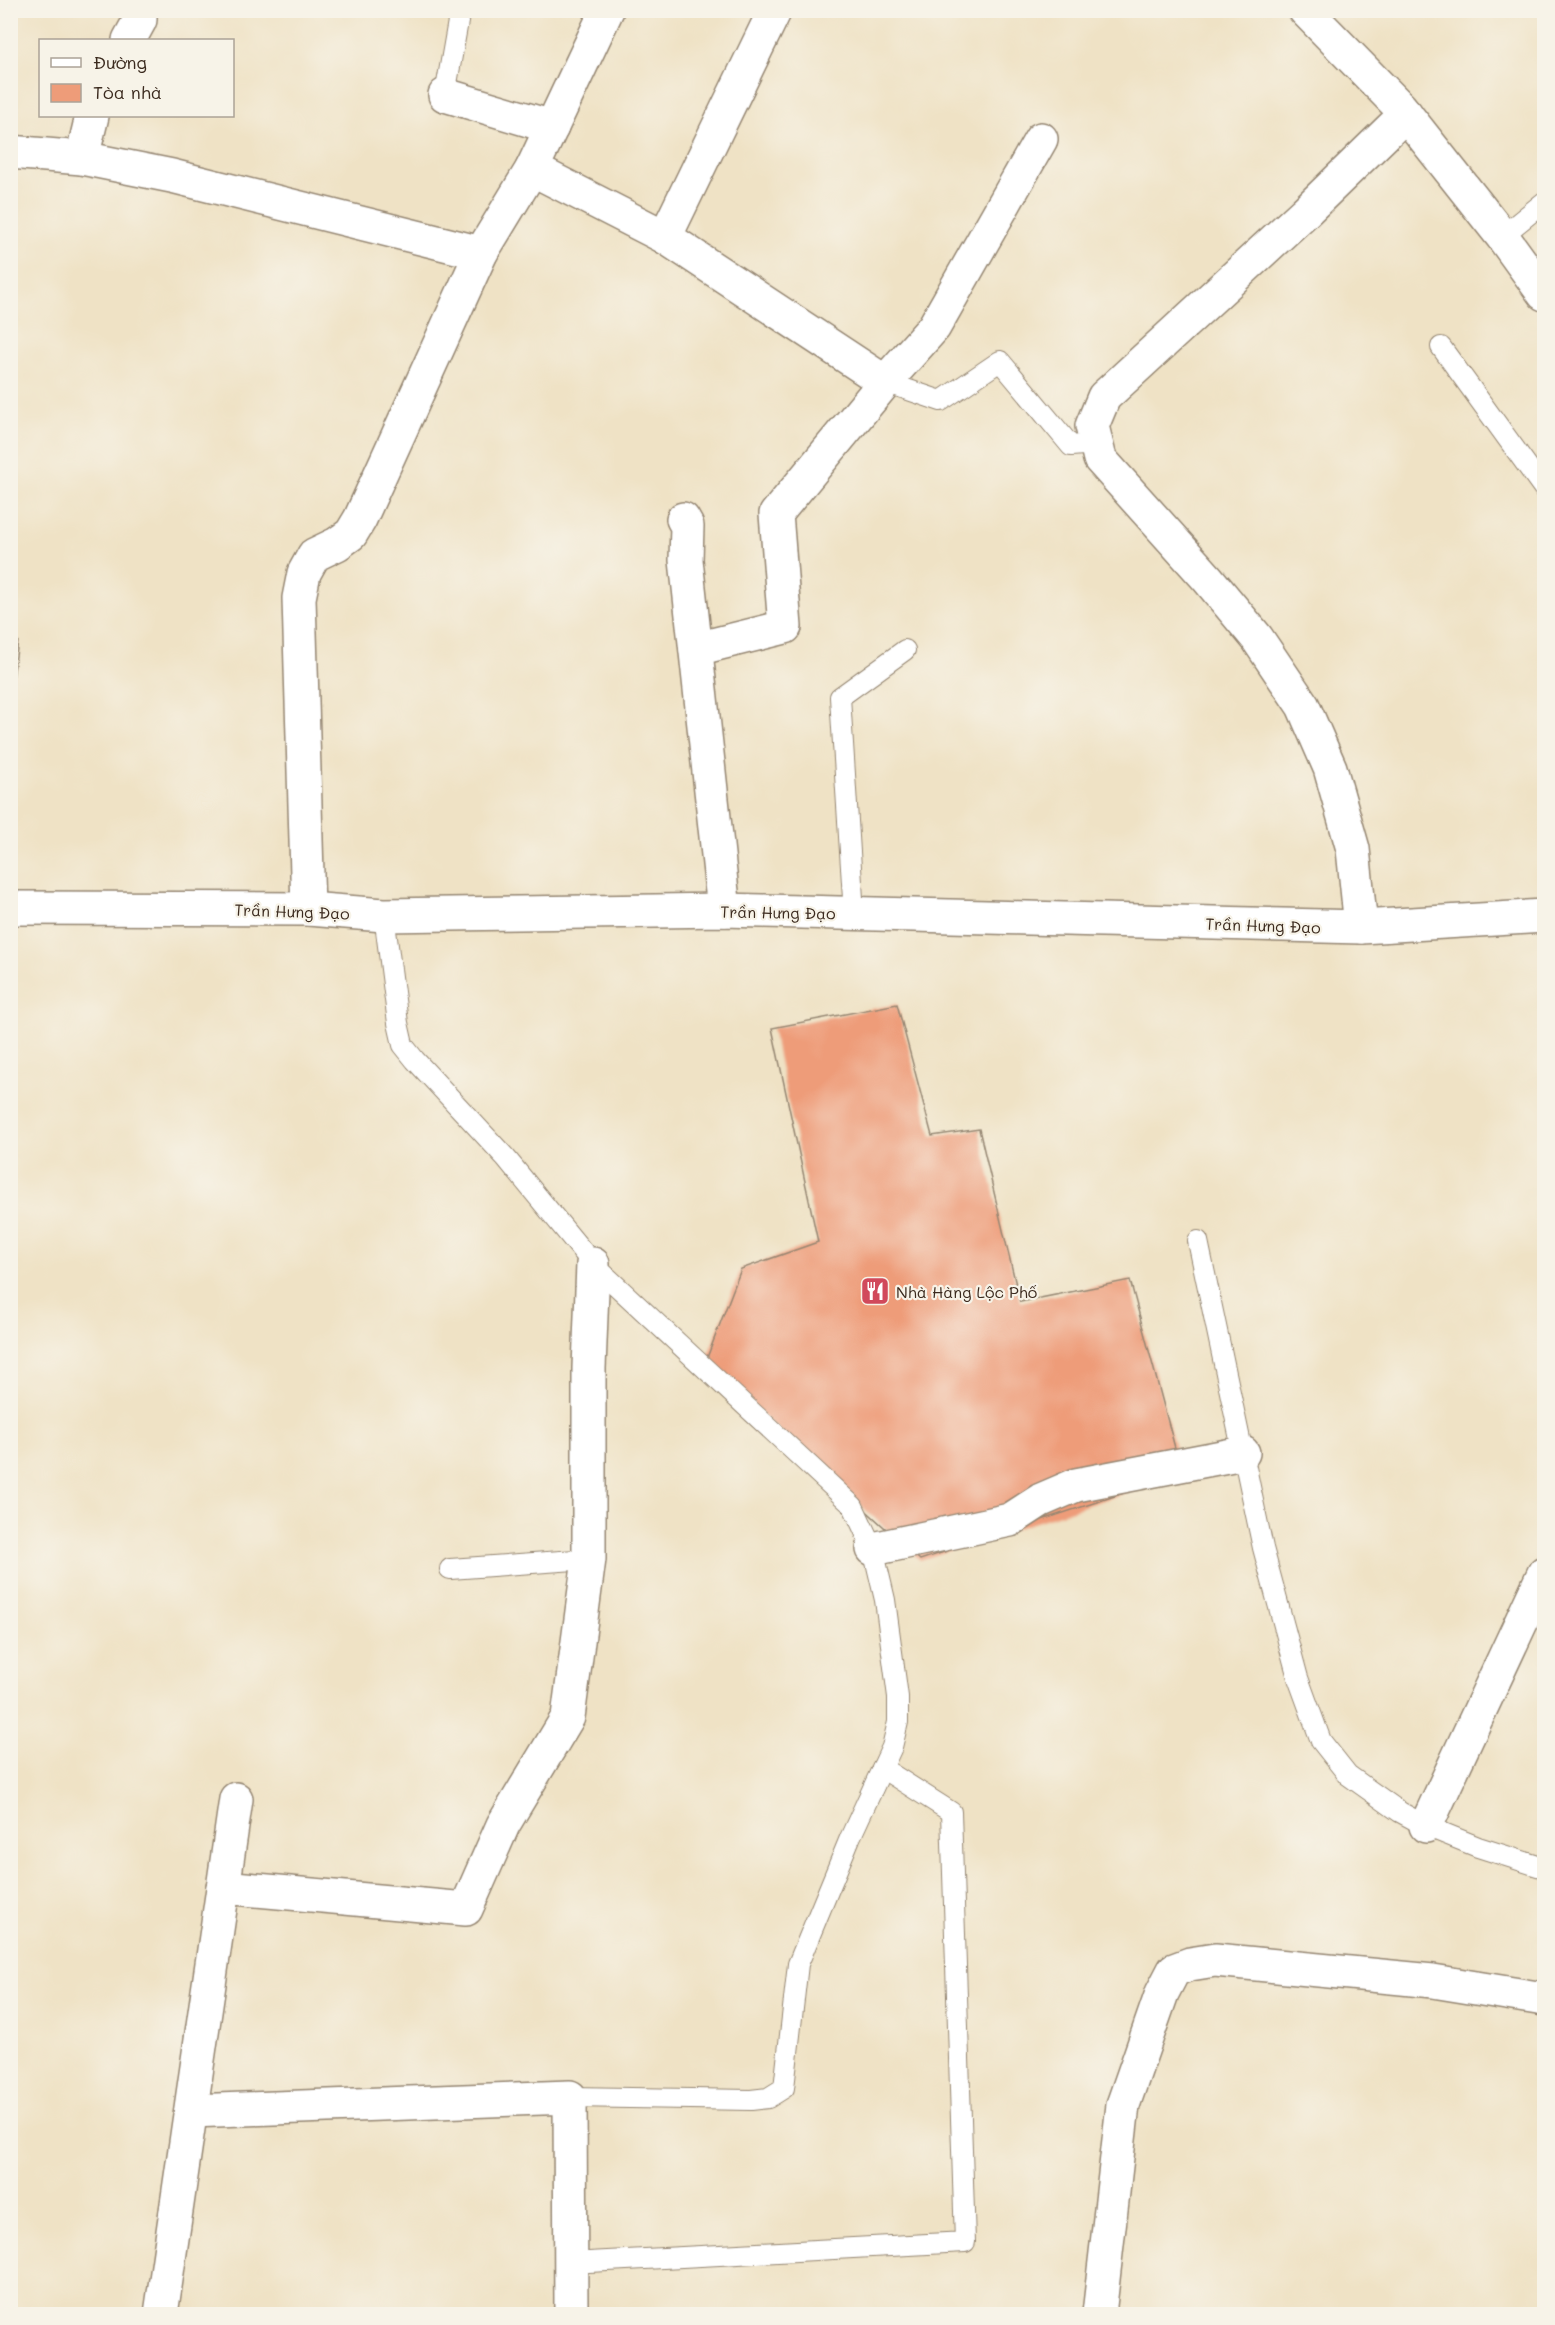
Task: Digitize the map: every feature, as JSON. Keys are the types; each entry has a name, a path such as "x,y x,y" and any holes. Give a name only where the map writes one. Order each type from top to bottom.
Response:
{"street":[{"path":"130,39 140,20 141,10"},
{"path":"308,909 299,598 304,573 314,555 351,534 360,519 481,253 532,169 607,10"},
{"path":"665,237 775,10"},
{"path":"1305,10 1406,114 1545,294"},
{"path":"444,95 552,127"},
{"path":"1361,927 1353,849 1330,768 1303,706 1257,638 1208,579 1100,459 1092,426 1104,397 1304,213 1406,114"},
{"path":"82,158 92,117"},
{"path":"696,649 785,627 776,514 885,382 934,327 1041,139"},
{"path":"10,152 82,158 172,176 481,253"},
{"path":"532,169 665,237 885,382"},
{"path":"683,519 687,526 686,560 724,910"},
{"name":"Trần Hưng Đạo","path":"10,908 308,909 384,915 724,910 1361,927 1545,916"},
{"path":"223,1887 466,1909 503,1825 568,1717 589,1559 589,1368 593,1264"},
{"path":"873,1549 1010,1520 1041,1500 1076,1485 1243,1453"},
{"path":"1426,1826 1545,1573"},
{"path":"161,2314 236,1799"},
{"path":"1099,2314 1123,2105 1162,1993 1174,1970 1190,1964 1215,1960 1433,1981 1545,1999"},
{"path":"191,2111 570,2097 571,2314"}],"lane":[{"path":"444,95 460,10"},
{"path":"1502,236 1545,202"},
{"path":"1441,347 1545,489"},
{"path":"885,382 941,401 1000,361 1071,446 1096,444"},
{"path":"854,914 840,697 905,650"},
{"path":"384,915 403,1045 506,1158 593,1264 854,1506 873,1549 885,1600 898,1696 898,1722 892,1747 850,1838 798,1964 784,2088 768,2098 751,2100 570,2097"},
{"path":"1198,1241 1266,1559 1298,1678 1321,1741 1348,1775 1401,1812 1426,1826 1478,1847 1545,1868"},
{"path":"450,1569 589,1559"},
{"path":"570,2263 965,2242 951,1812 882,1768"}],"building":[{"path":"10,640 18,641 12,686 10,686"},
{"name":"Nhà Hàng Lộc Phố","path":"897,1004 932,1136 979,1129 1020,1302 1130,1280 1182,1474 920,1560 705,1363 741,1269 818,1242 772,1028"}],"place":[{"name":"Nhà Hàng Lộc Phố","path":"875,1291"}]}
